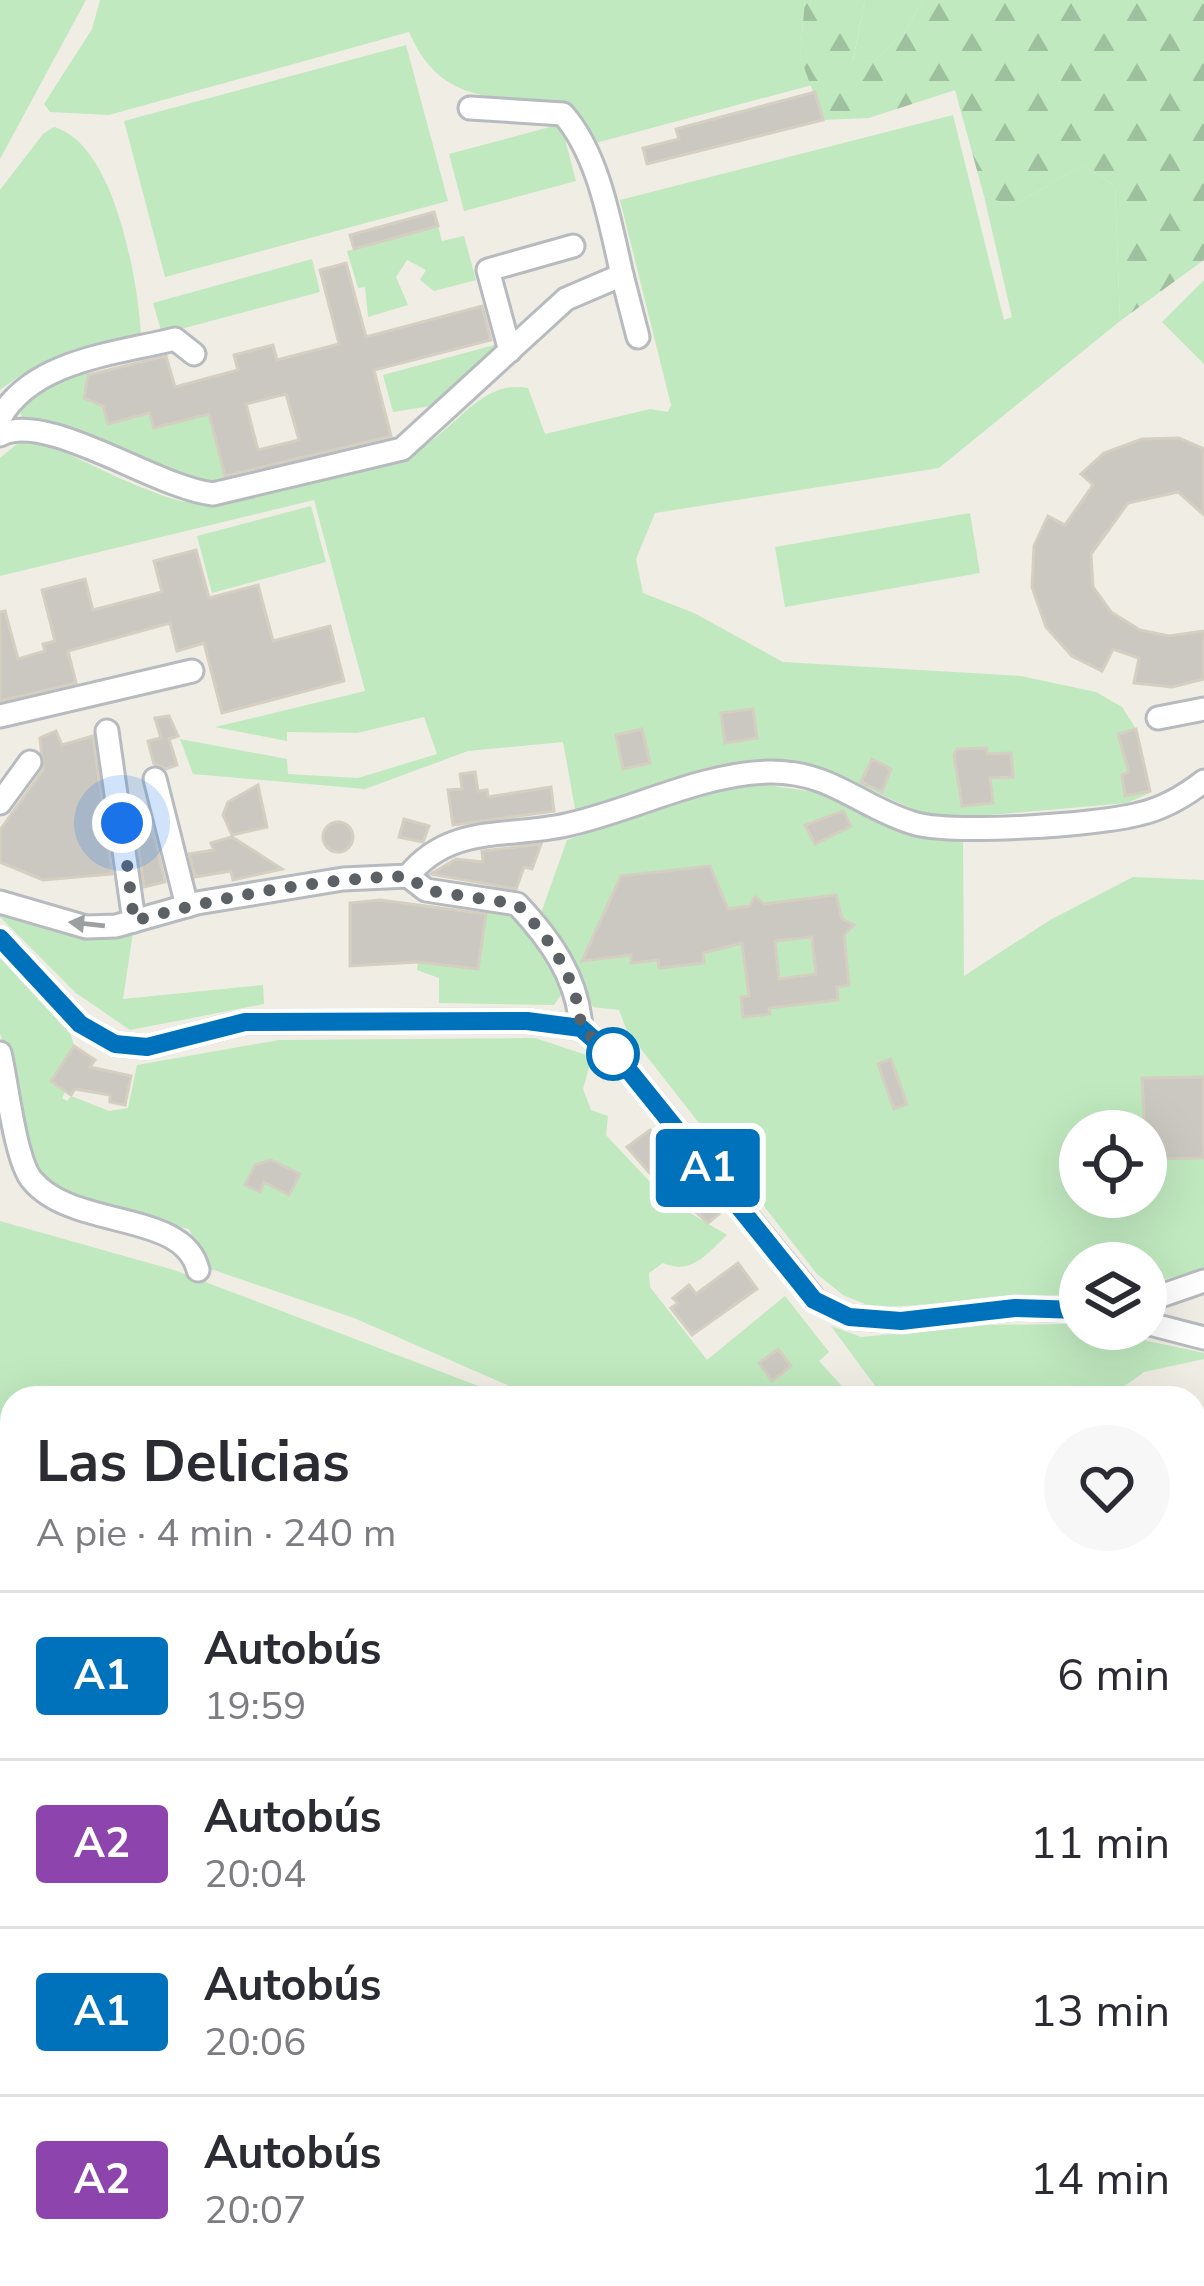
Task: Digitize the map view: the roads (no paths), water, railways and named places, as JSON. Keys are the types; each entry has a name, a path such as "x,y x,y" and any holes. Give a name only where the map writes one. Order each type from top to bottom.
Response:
{"street":[{"path":"470,107 563,114 574,126 604,200 638,338"},
{"path":"510,351 488,270 573,246"},
{"path":"0,435 38,428 185,491 213,494 402,449 566,299 622,275"},
{"path":"0,418 35,381 64,366 175,339 194,354"},
{"path":"0,716 192,671"},
{"path":"1158,718 1204,709"},
{"path":"107,731 134,921"},
{"path":"0,802 30,762"},
{"path":"409,876 424,856 454,838 565,826 709,782 770,772 830,780 911,823 960,830 1140,814 1201,790"},
{"path":"155,779 187,906"},
{"path":"0,902 86,927 343,879 409,876 425,890 517,904 559,956 580,1007 581,1028"},
{"path":"0,938 80,1024 115,1044 147,1047 245,1022 527,1021 581,1028 630,1072 814,1300 849,1317 901,1321 1015,1308 1059,1309"},
{"path":"0,1053 29,1178 56,1201 88,1214 172,1234 194,1254 198,1270"},
{"path":"1167,1293 1204,1281"},
{"path":"1167,1328 1204,1338"}]}
